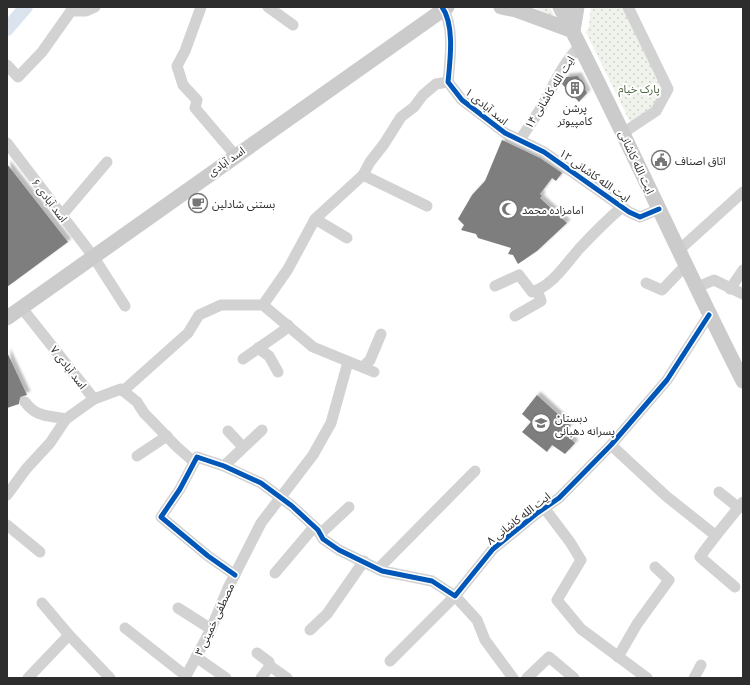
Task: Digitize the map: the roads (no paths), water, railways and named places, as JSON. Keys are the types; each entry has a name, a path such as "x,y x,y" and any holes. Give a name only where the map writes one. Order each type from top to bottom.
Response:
{"main road":[{"path":"501,7 516,10 573,31 577,7"},
{"name":"ایت الله کاشانی","path":"560,7 623,133 695,288 743,381"},
{"name":"اسد آبادی","path":"7,318 444,8"}],"street":[{"path":"7,65 18,77 42,52 71,11 86,11 95,7"},
{"path":"200,7 185,51 177,66 183,85 197,100 195,108 235,155"},
{"path":"268,7 293,25"},
{"path":"623,133 656,111 668,89 628,7"},
{"path":"262,305 288,269 315,219 363,175 370,162 401,117 436,84 448,82 451,45 448,20 444,8"},
{"name":"ایت الله کاشانی ۱۴","path":"520,140 539,112 559,72 580,46"},
{"name":"اسد آبادی ۱","path":"448,82 462,100 505,133 520,140"},
{"name":"ایت الله کاشانی ۱۲","path":"520,140 544,152 640,217 659,209"},
{"name":"اسد آبادی ۶","path":"7,143 93,256 125,306"},
{"path":"62,215 107,162"},
{"path":"363,175 426,206"},
{"path":"678,251 743,192"},
{"path":"495,286 519,275 532,292 537,290 555,278 590,237 623,206"},
{"path":"315,219 347,238"},
{"path":"646,283 662,290 685,266"},
{"path":"730,289 743,270"},
{"path":"695,288 714,280 743,294"},
{"path":"515,316 541,301 537,290"},
{"path":"194,462 144,413 138,402 123,391 188,333 199,315 221,305 262,305 313,347 374,372"},
{"name":"اسد آبادی ۷","path":"21,307 94,399 121,389 123,391"},
{"name":"ایت الله کاشانی ۸","path":"390,661 455,596 493,549 536,514 559,498 610,445 667,380 709,315"},
{"path":"243,359 283,331 288,325"},
{"path":"363,367 370,360 381,334"},
{"path":"258,348 269,356 278,372"},
{"name":"مصطفی خمینی ۳","path":"185,677 211,629 235,575 261,523 313,455 331,423 348,362"},
{"path":"7,496 26,469 50,443 66,419 94,399"},
{"path":"25,402 31,410 41,416 66,419"},
{"path":"224,466 262,430"},
{"path":"228,431 243,447"},
{"path":"137,456 167,436"},
{"path":"610,445 666,496 715,534"},
{"path":"235,575 208,556 161,516 180,489 197,457 224,466 261,483 292,506 323,539 339,550 378,569 398,575 410,575 432,581 455,596 477,620 484,640 513,678"},
{"path":"378,569 475,471"},
{"path":"719,492 741,505 715,534 700,558 735,587"},
{"path":"275,573 317,531 349,507"},
{"path":"545,509 570,542 581,560 557,600 580,629 647,678"},
{"path":"7,525 40,552"},
{"path":"310,630 327,614 364,561"},
{"path":"618,657 637,624 669,580 655,567"},
{"path":"42,603 69,635 110,678"},
{"path":"178,608 211,629"},
{"path":"125,628 185,677"},
{"path":"28,678 69,635"},
{"path":"257,653 269,662 270,666 287,678"},
{"path":"196,657 226,678"},
{"path":"527,678 549,657 574,678"},
{"path":"694,678 702,665"},
{"path":"260,678 270,666"}],"waterway":[{"path":"7,29 26,7"}],"place":[{"name":"پرشن کامپیوتر","path":"575,88"},
{"name":"اتاق اصناف","path":"661,160"},
{"name":"بستنی شادلین","path":"198,203"},
{"name":"امامزاده محمد","path":"508,209"},
{"name":"دبستان پسرانه دهبانی","path":"541,423"}],"park label":[{"name":"پارک خیام","path":"639,88"}]}
